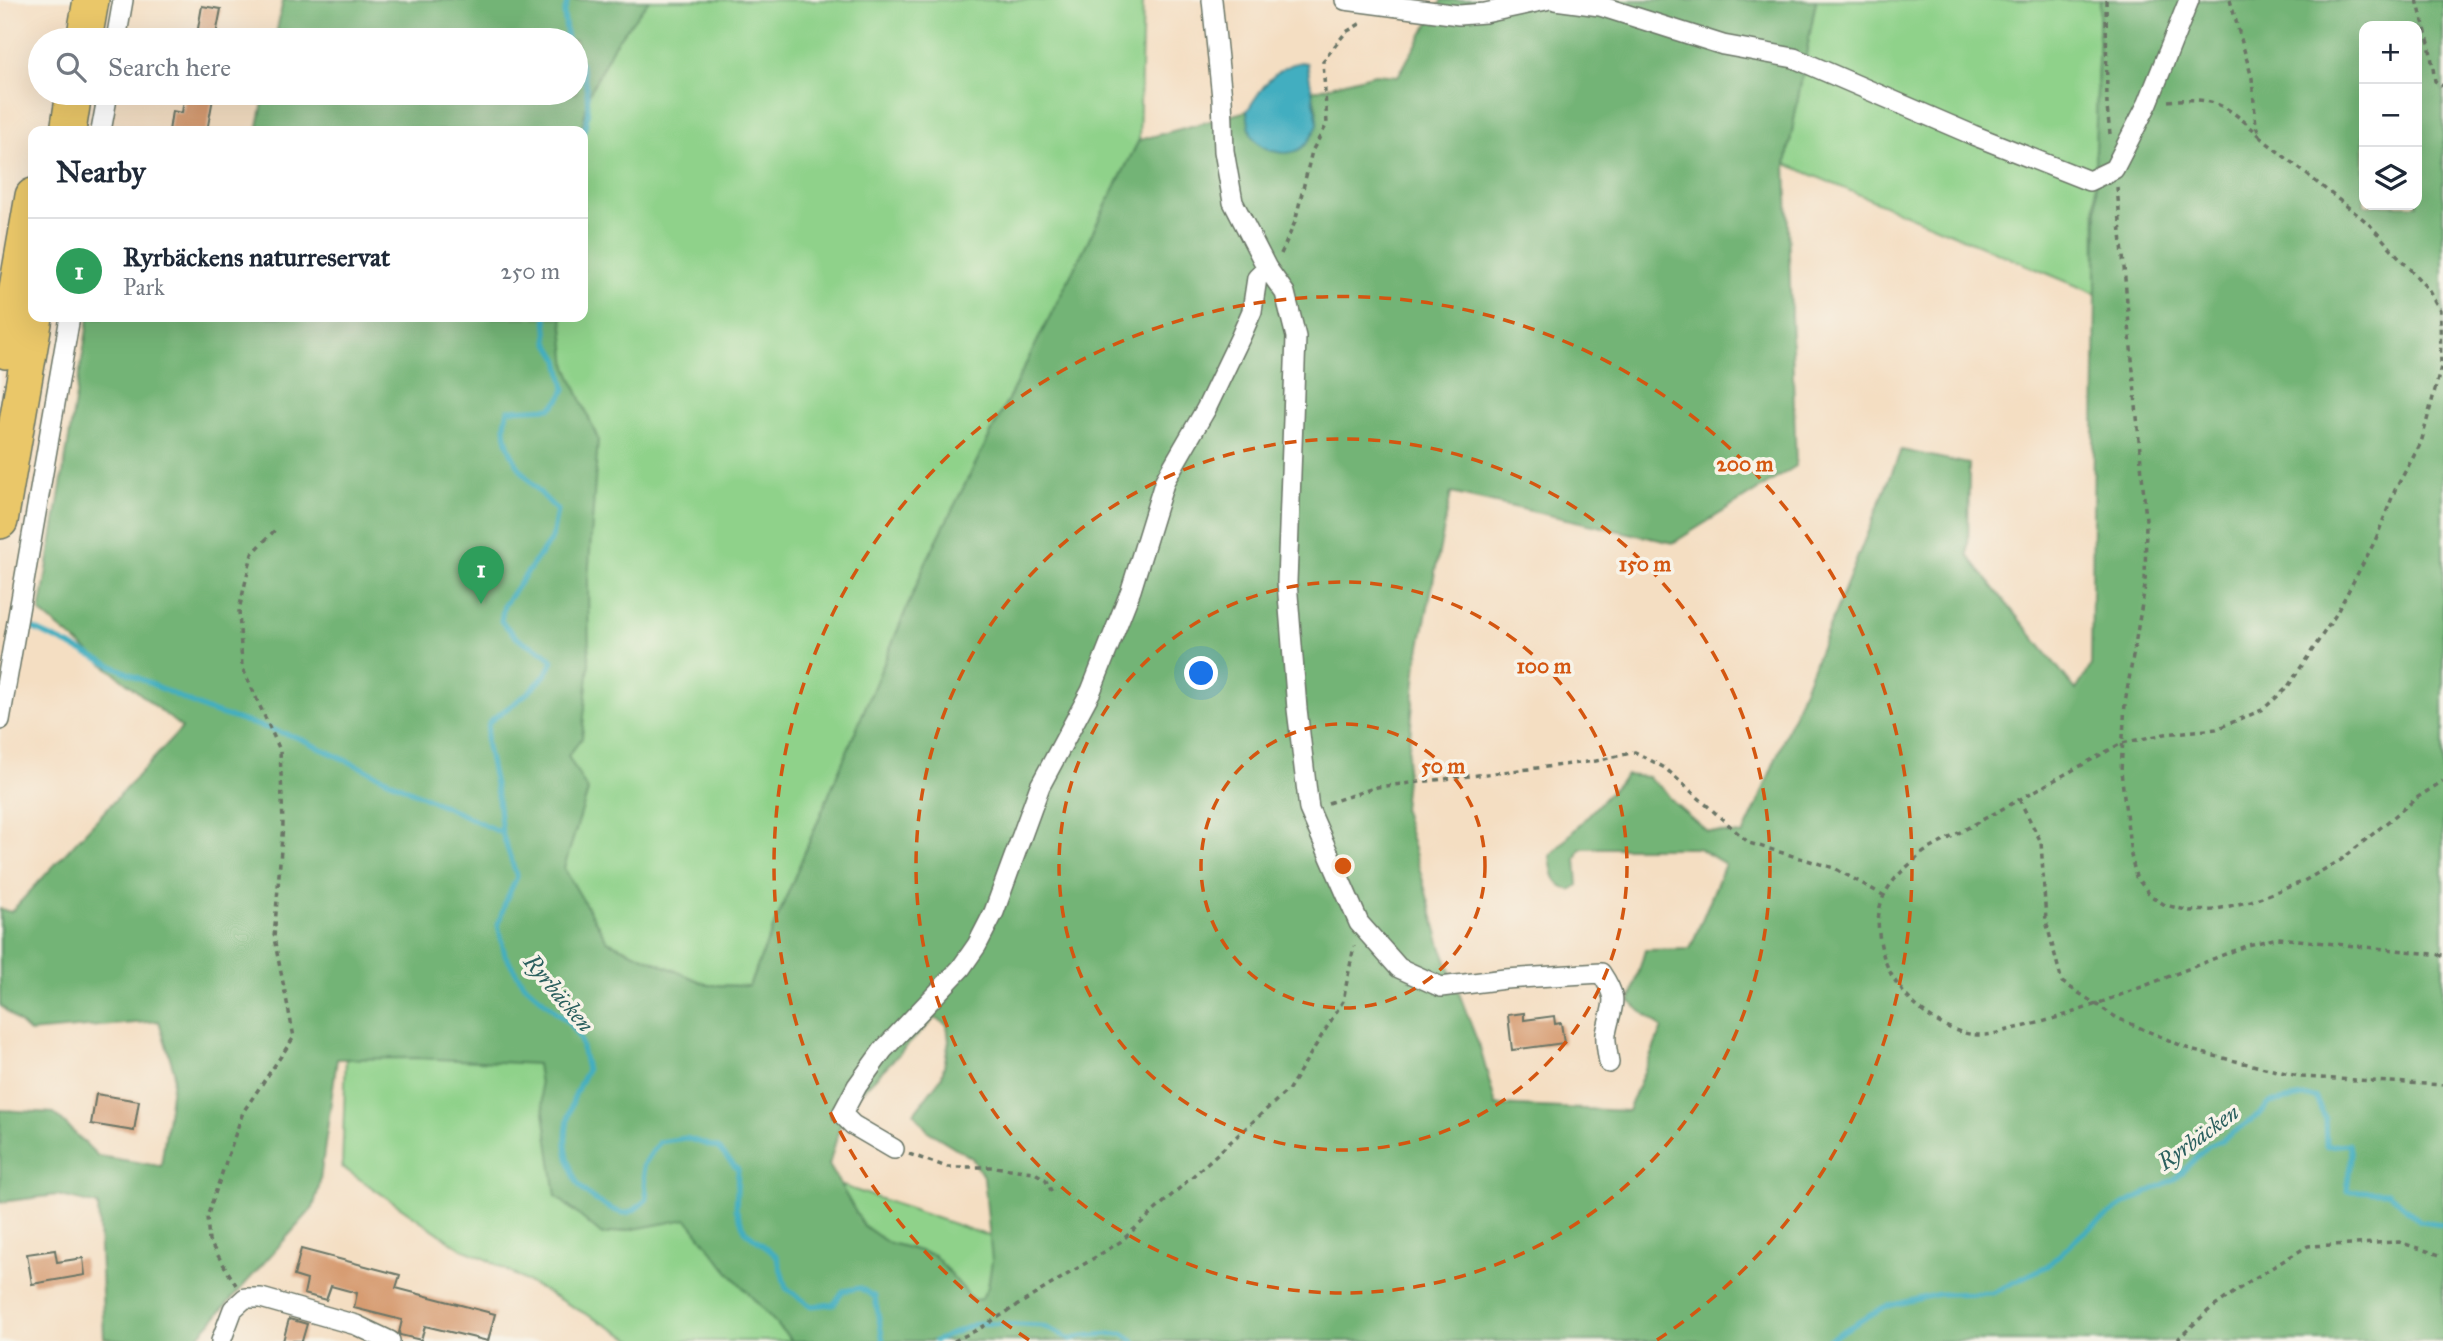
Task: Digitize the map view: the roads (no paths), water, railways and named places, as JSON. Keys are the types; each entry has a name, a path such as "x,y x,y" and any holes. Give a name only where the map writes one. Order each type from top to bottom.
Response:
{"highway":[{"path":"62,28 67,0"},
{"path":"86,28 91,0"},
{"path":"45,126 49,105"},
{"path":"69,126 72,105"},
{"path":"0,386 28,225"},
{"path":"0,521 34,322"}],"street":[{"path":"119,28 123,0"},
{"path":"1212,0 1222,98 1224,151 1233,202 1270,271 1285,293 1296,337 1287,582 1297,709 1310,809 1359,923 1399,968 1441,987 1505,979 1601,973 1610,987 1614,1007 1606,1035 1609,1063"},
{"path":"1345,0 1459,15 1485,13 1546,0"},
{"path":"1555,0 1600,6 1723,45 1794,58 1973,135 2089,181 2114,169 2148,103 2189,0"},
{"path":"102,126 106,105"},
{"path":"894,1149 853,1125 842,1114 857,1086 883,1050 961,968 983,934 994,912 1040,786 1096,679 1131,590 1165,480 1206,409 1252,311 1257,278 1270,271"},
{"path":"0,720 69,322"},
{"path":"221,1341 233,1309 245,1298 261,1298 356,1325 390,1341"}],"water":[{"path":"1301,62 1307,63 1318,124 1310,140 1297,151 1282,153 1267,149 1251,133 1247,111 1263,87 1276,74 1283,68"}],"waterway":[{"name":"Ryrbäcken","path":"566,28 564,14 568,0"},
{"name":"Ryrbäcken","path":"586,126 587,105"},
{"name":"Ryrbäcken","path":"546,322 548,342 559,360 565,389 551,408 508,410 505,424 506,439 518,465 557,510 552,538 504,605 501,621 517,638 545,653 553,661 534,687 489,722 486,742 502,833 517,877 498,925 505,955 523,983 569,1023 580,1039 587,1070 575,1094 568,1119 566,1143 570,1164 578,1184 585,1192 608,1207 627,1213 647,1199 643,1166 659,1142 686,1138 718,1148 738,1170 736,1209 745,1231 777,1256 786,1288 811,1306 834,1304 843,1291 860,1288 875,1297 883,1341"},
{"path":"30,627 207,710 296,737 502,833"},
{"name":"Ryrbäcken","path":"1826,1341 1884,1307 1939,1294 1992,1293 2047,1266 2083,1233 2123,1205 2176,1178 2208,1146 2222,1140 2260,1114 2270,1103 2315,1097 2325,1118 2326,1146 2349,1144 2351,1156 2347,1191 2388,1192 2420,1221 2443,1224"},
{"name":"Ryrbäcken","path":"935,1341 977,1323 1042,1326 1071,1339 1123,1333 1134,1341"}],"place":[{"name":"Ryrbäckens naturreservat","path":"481,604"}]}
